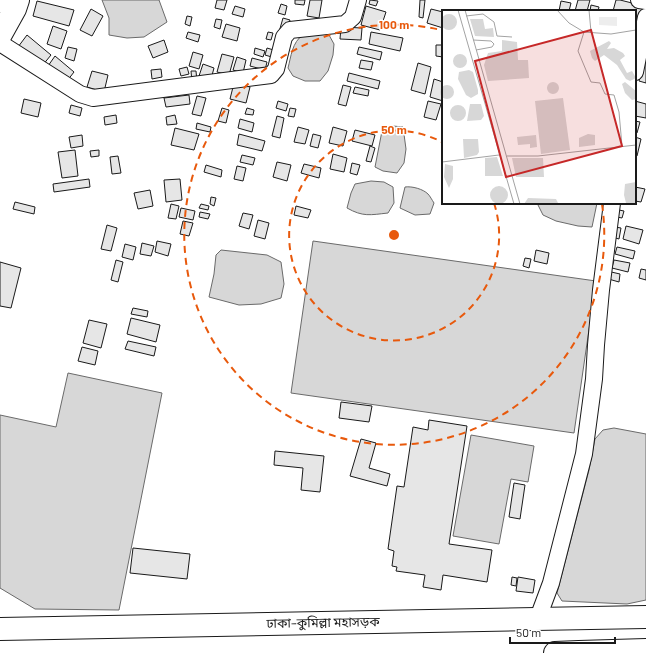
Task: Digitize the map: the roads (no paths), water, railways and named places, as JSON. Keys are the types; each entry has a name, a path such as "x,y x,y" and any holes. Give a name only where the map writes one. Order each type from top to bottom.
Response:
{"highway":[{"path":"0,36 11,4"},
{"name":"ঢাকা–কুমিল্লা মহাসড়ক","path":"0,629 646,617"},
{"path":"555,653 646,650"}],"street":[{"path":"0,43 80,94 93,98 271,75 276,69 284,37 290,30 345,24 353,18 358,0"},
{"path":"639,0 646,1"},
{"path":"636,67 646,17"},
{"path":"538,618 551,583 584,454 594,379 601,290 612,204"}]}
